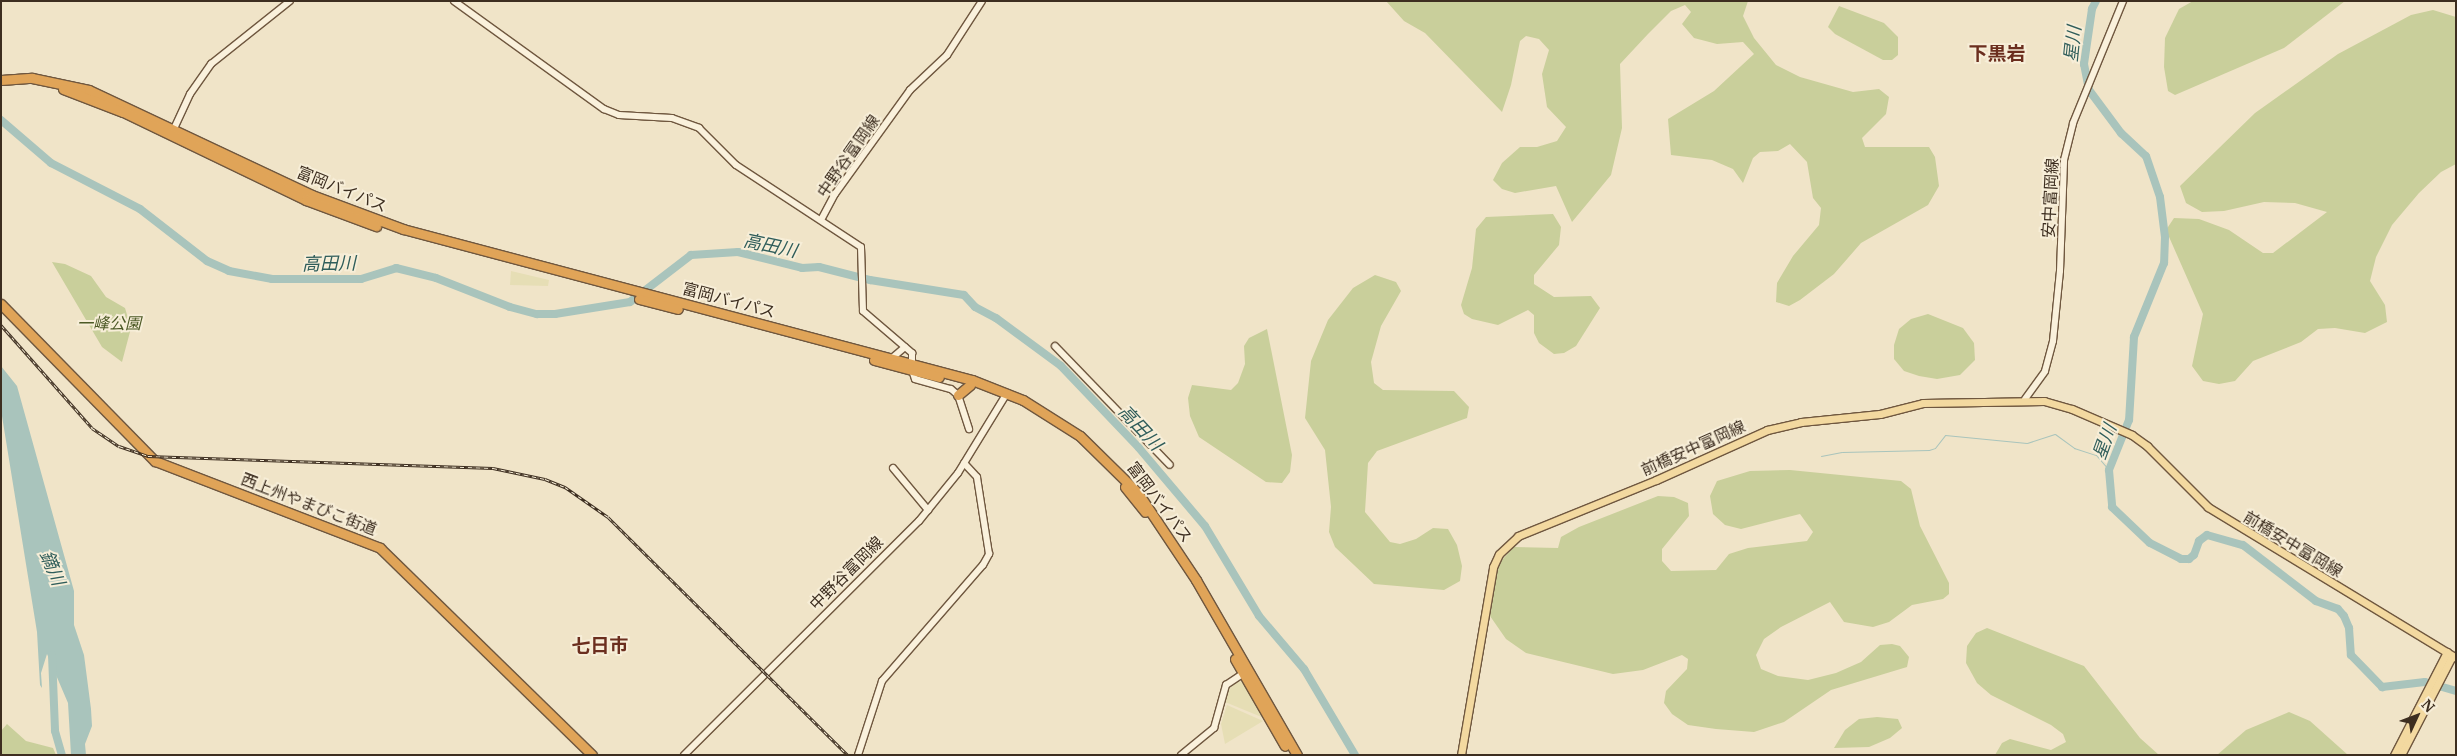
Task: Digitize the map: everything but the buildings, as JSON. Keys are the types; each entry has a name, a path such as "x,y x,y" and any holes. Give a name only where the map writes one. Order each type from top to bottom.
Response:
{"highway":[{"name":"富岡バイパス","path":"1,80 11,81 32,78 76,86 124,105 172,133 312,195 386,224 652,302 912,367 1006,395 1071,429 1123,476 1177,550 1291,755"},
{"name":"富岡バイパス","path":"1,86 11,81"},
{"name":"富岡バイパス","path":"578,280 662,298 892,358 912,367 1006,395"},
{"name":"西上州やまびこ街道","path":"1,304 155,461 380,548 592,755"},
{"path":"958,395 970,385"},
{"name":"富岡バイパス","path":"1246,672 1297,755"}],"main road":[{"path":"172,133 190,94 210,64 290,1"},
{"path":"454,1 604,109 619,115 672,118 699,128 736,165 821,220"},
{"name":"中野谷富岡線","path":"912,367 913,356 905,347 867,316 860,302 861,247 821,220 835,194 910,90 947,55 982,1"},
{"name":"安中富岡線","path":"2025,399 2045,371 2050,357 2060,271 2064,160 2085,88 2123,1"},
{"path":"1055,346 1170,465"},
{"path":"892,358 905,347"},
{"path":"912,367 915,379 951,389 958,395 969,429"},
{"name":"中野谷富岡線","path":"684,755 928,510 964,463 1006,395"},
{"name":"前橋安中富岡線","path":"1461,755 1493,567 1499,554 1518,536 1776,427 1880,414 1923,403 2025,399 2062,405 2132,435 2147,446 2208,507 2452,655"},
{"path":"858,755 882,681 983,565 989,554 978,477 964,463"},
{"path":"893,468 928,510"},
{"path":"2394,755 2452,655"},
{"path":"2402,755 2452,655"},
{"path":"1181,755 1214,728 1226,685 1246,672"}],"shaded area":[{"path":"511,271 549,280 548,286 510,285"},
{"path":"1237,681 1244,683 1264,718 1225,702 1228,691"},
{"path":"1227,705 1263,721 1225,744 1221,724"}],"green space":[{"path":"1386,1 1748,1 1743,16 1754,38 1776,65 1800,77 1853,92 1879,89 1889,97 1886,114 1862,138 1865,147 1929,147 1935,157 1939,186 1928,205 1861,243 1834,274 1800,300 1789,306 1776,302 1777,283 1793,256 1819,225 1821,208 1813,198 1807,162 1790,144 1778,151 1760,152 1753,158 1743,183 1733,169 1712,160 1671,155 1668,119 1714,91 1754,54 1743,42 1717,44 1694,38 1682,24 1691,12 1685,5 1671,11 1648,34 1620,64 1622,128 1611,175 1572,222 1556,186 1515,193 1502,189 1493,180 1502,163 1520,147 1537,147 1557,141 1566,127 1547,107 1542,74 1549,50 1539,39 1526,36 1520,41 1511,85 1502,112 1425,33 1404,21"},
{"path":"2193,1 2345,1 2284,48 2175,95 2168,91 2164,67 2165,38 2179,9"},
{"path":"1839,6 1884,23 1898,37 1898,55 1892,60 1883,60 1835,34 1828,27"},
{"path":"2433,10 2456,17 2456,164 2441,172 2419,193 2392,225 2376,257 2370,281 2385,305 2387,322 2365,333 2335,328 2318,329 2301,342 2253,361 2235,381 2219,384 2203,381 2192,366 2203,314 2166,230 2174,218 2199,219 2229,230 2263,253 2273,253 2327,212 2295,203 2264,202 2224,211 2202,212 2186,203 2180,186 2255,113 2338,54 2411,15"},
{"path":"1553,214 1561,227 1559,245 1534,275 1534,284 1554,297 1591,296 1600,308 1576,346 1564,353 1554,354 1539,343 1534,333 1534,315 1528,310 1498,325 1472,319 1464,314 1461,305 1472,268 1476,229 1486,217"},
{"name":"一峰公園","path":"52,262 65,264 91,276 106,297 125,308 131,328 122,362 102,347"},
{"path":"1375,275 1396,282 1401,291 1381,326 1371,362 1374,383 1383,390 1454,391 1469,407 1467,418 1377,451 1368,463 1365,512 1390,542 1400,544 1416,539 1433,528 1448,529 1457,545 1462,566 1460,581 1444,590 1374,584 1335,547 1329,532 1331,507 1325,450 1305,418 1311,361 1328,320 1353,288"},
{"path":"1928,314 1963,328 1974,343 1975,360 1960,375 1937,379 1919,376 1904,371 1894,359 1894,345 1899,329 1911,319"},
{"path":"1267,329 1292,455 1290,472 1282,483 1266,482 1199,437 1190,416 1188,398 1192,385 1231,390 1238,383 1245,364 1244,346 1249,338"},
{"path":"1790,470 1901,481 1911,489 1920,526 1949,583 1949,594 1943,599 1912,605 1889,622 1873,627 1844,622 1830,602 1781,627 1764,639 1756,655 1761,669 1778,676 1808,680 1836,673 1861,662 1880,645 1892,644 1900,646 1909,657 1907,667 1831,690 1784,722 1754,732 1716,729 1688,725 1672,714 1664,703 1666,691 1687,669 1688,659 1682,655 1643,670 1613,674 1526,653 1506,639 1490,616 1496,573 1500,562 1514,547 1558,548 1561,537 1579,527 1658,496 1674,497 1688,503 1689,516 1662,549 1662,561 1671,571 1716,570 1729,554 1748,548 1807,541 1813,532 1800,514 1741,529 1725,525 1713,514 1710,496 1717,481 1750,471"},
{"path":"1987,628 2084,666 2140,738 2159,755 1995,755 2002,743 2010,739 2051,750 2066,742 2063,734 2051,725 1991,695 1977,683 1966,663 1967,646 1976,633"},
{"path":"2289,712 2310,721 2348,755 2217,755 2246,730"},
{"path":"1877,717 1898,719 1902,728 1890,738 1869,747 1834,748 1845,730 1859,719"},
{"path":"7,724 26,741 53,748 56,755 1,755 1,731"}],"water":[{"path":"1,366 17,386 74,591 74,625 84,655 91,709 92,726 85,744 86,755 71,755 68,703 47,654 41,673 42,688 40,685 37,632 1,410"}],"waterway":[{"name":"星川","path":"2096,1 2092,9 2084,64 2089,90 2121,133 2146,156 2160,197 2165,237 2164,263 2134,337 2129,420 2109,470 2112,507 2150,543 2181,559 2189,559 2194,555 2199,541 2207,535 2243,545 2316,601 2338,609 2344,616 2349,628 2351,655 2382,687 2425,682 2456,691"},
{"name":"高田川","path":"1,120 51,163 140,209 207,261 229,271 272,279 361,279 396,268 436,278 510,307 537,314 555,314 630,302 691,255 738,252 802,268 819,267 870,280 964,295 975,307 996,318 1061,366 1139,448 1205,526 1259,616 1304,669 1355,755"},
{"path":"1821,456 1842,452 1929,450 1935,448 1945,435 2027,443 2055,434 2074,448 2096,455 2109,470"},
{"name":"鏑川","path":"52,655 55,731 62,755"}],"railway":[{"path":"1,325 92,428 119,446 148,456 493,468 545,479 565,487 608,517 848,755"}],"district":[{"name":"下黒岩","path":"1997,54"},
{"name":"七日市","path":"600,646"}]}
